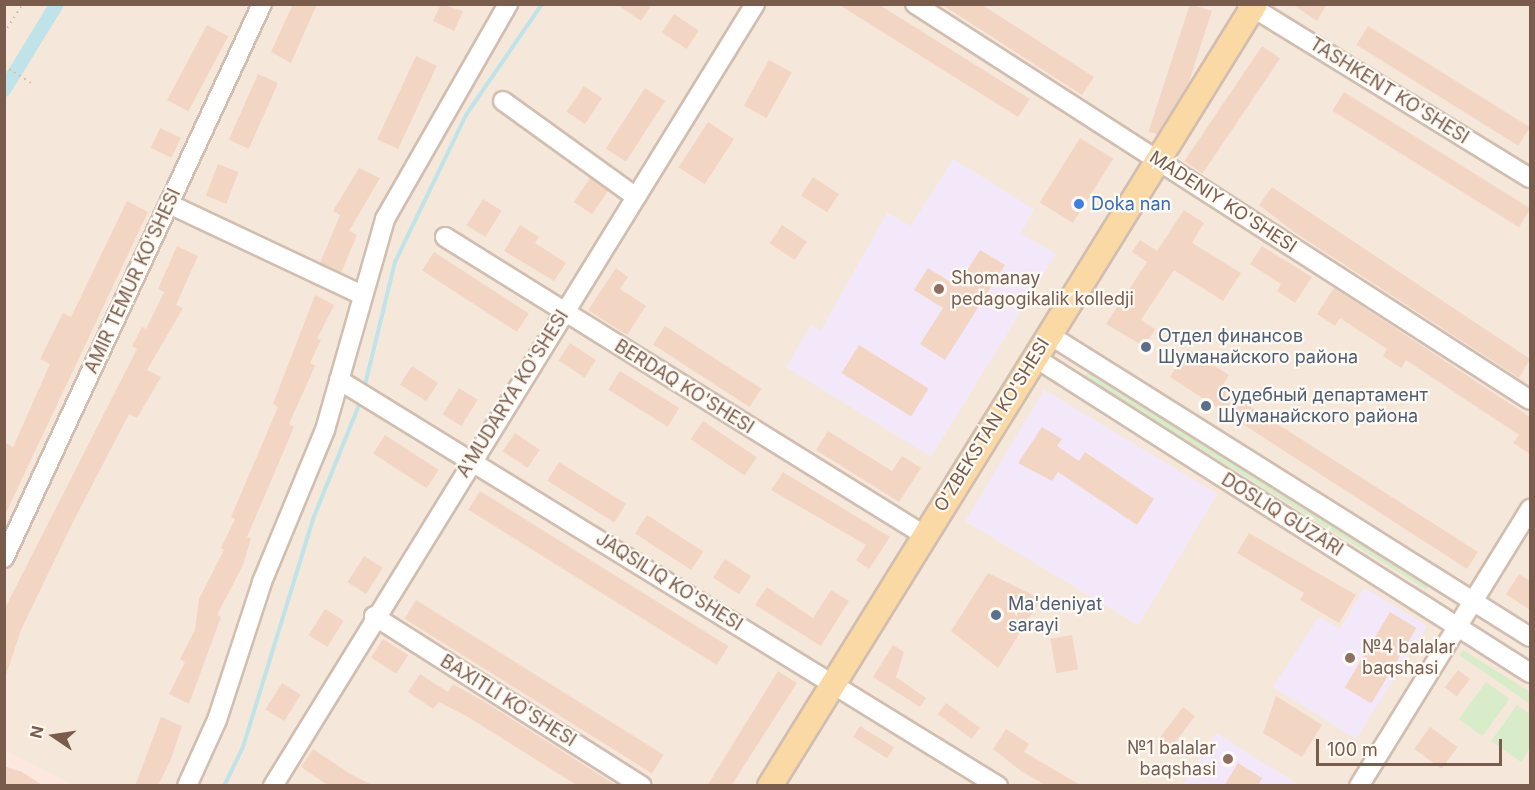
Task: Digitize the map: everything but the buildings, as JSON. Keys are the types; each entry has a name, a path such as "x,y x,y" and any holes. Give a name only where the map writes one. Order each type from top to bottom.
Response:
{"main road":[{"name":"O'ZBEKSTAN KO'SHESI","path":"770,786 1252,6"}],"street":[{"name":"AMIR TEMUR KO'SHESI","path":"4,558 262,4"},
{"path":"187,786 217,720 339,380 385,219 508,4"},
{"name":"A'MUDARYA KO'SHESI","path":"272,785 374,615 755,4"},
{"name":"MADENIY KO'SHESI","path":"915,4 1530,400"},
{"name":"TASHKENT KO'SHESI","path":"1252,6 1530,178"},
{"path":"503,101 636,197"},
{"path":"169,204 362,295"},
{"name":"BERDAQ KO'SHESI","path":"445,237 924,535"},
{"path":"1048,334 1530,637"},
{"path":"1068,378 1082,356"},
{"path":"1034,357 1530,673"},
{"name":"JAQSILIQ KO'SHESI","path":"339,380 998,786"},
{"path":"1359,786 1460,627 1530,509"},
{"name":"BAXITLI KO'SHESI","path":"374,615 642,786"}],"path":[{"path":"4,33 23,4"},
{"path":"4,66 33,84"}],"shaded area":[{"path":"5,5 1530,5 1530,785 5,785"},
{"name":"Shomanay pedagogikalik kolledji","path":"953,159 1034,209 1021,233 1056,254 931,457 786,367 811,325 821,330 887,213 911,226"},
{"path":"1044,390 1217,494 1138,625 965,521"},
{"name":"№4 balalar baqshasi","path":"1364,588 1427,626 1356,739 1273,687 1319,617 1340,629"},
{"name":"№1 balalar baqshasi","path":"1216,733 1299,785 1182,786"},
{"path":"5,750 73,785 5,785"}],"green space":[{"path":"1090,369 1431,582 1426,590 1085,377"},
{"path":"1463,650 1530,692 1530,704 1459,655"},
{"path":"1486,682 1509,699 1482,736 1459,719"},
{"path":"1517,705 1530,714 1530,748 1521,762 1491,741"}],"waterway":[{"path":"4,90 57,4"},
{"path":"365,385 395,262 466,115 542,4"},
{"path":"224,786 243,747 313,519 361,400"}],"place":[{"name":"Doka nan","path":"1079,204"},
{"name":"Shomanay pedagogikalik kolledji","path":"939,289"},
{"name":"Отдел финансов Шуманайского района","path":"1146,347"},
{"name":"Судебный департамент Шуманайского района","path":"1206,406"},
{"name":"Ma'deniyat sarayi","path":"996,615"},
{"name":"№4 balalar baqshasi","path":"1350,658"},
{"name":"№1 balalar baqshasi","path":"1228,759"}]}
